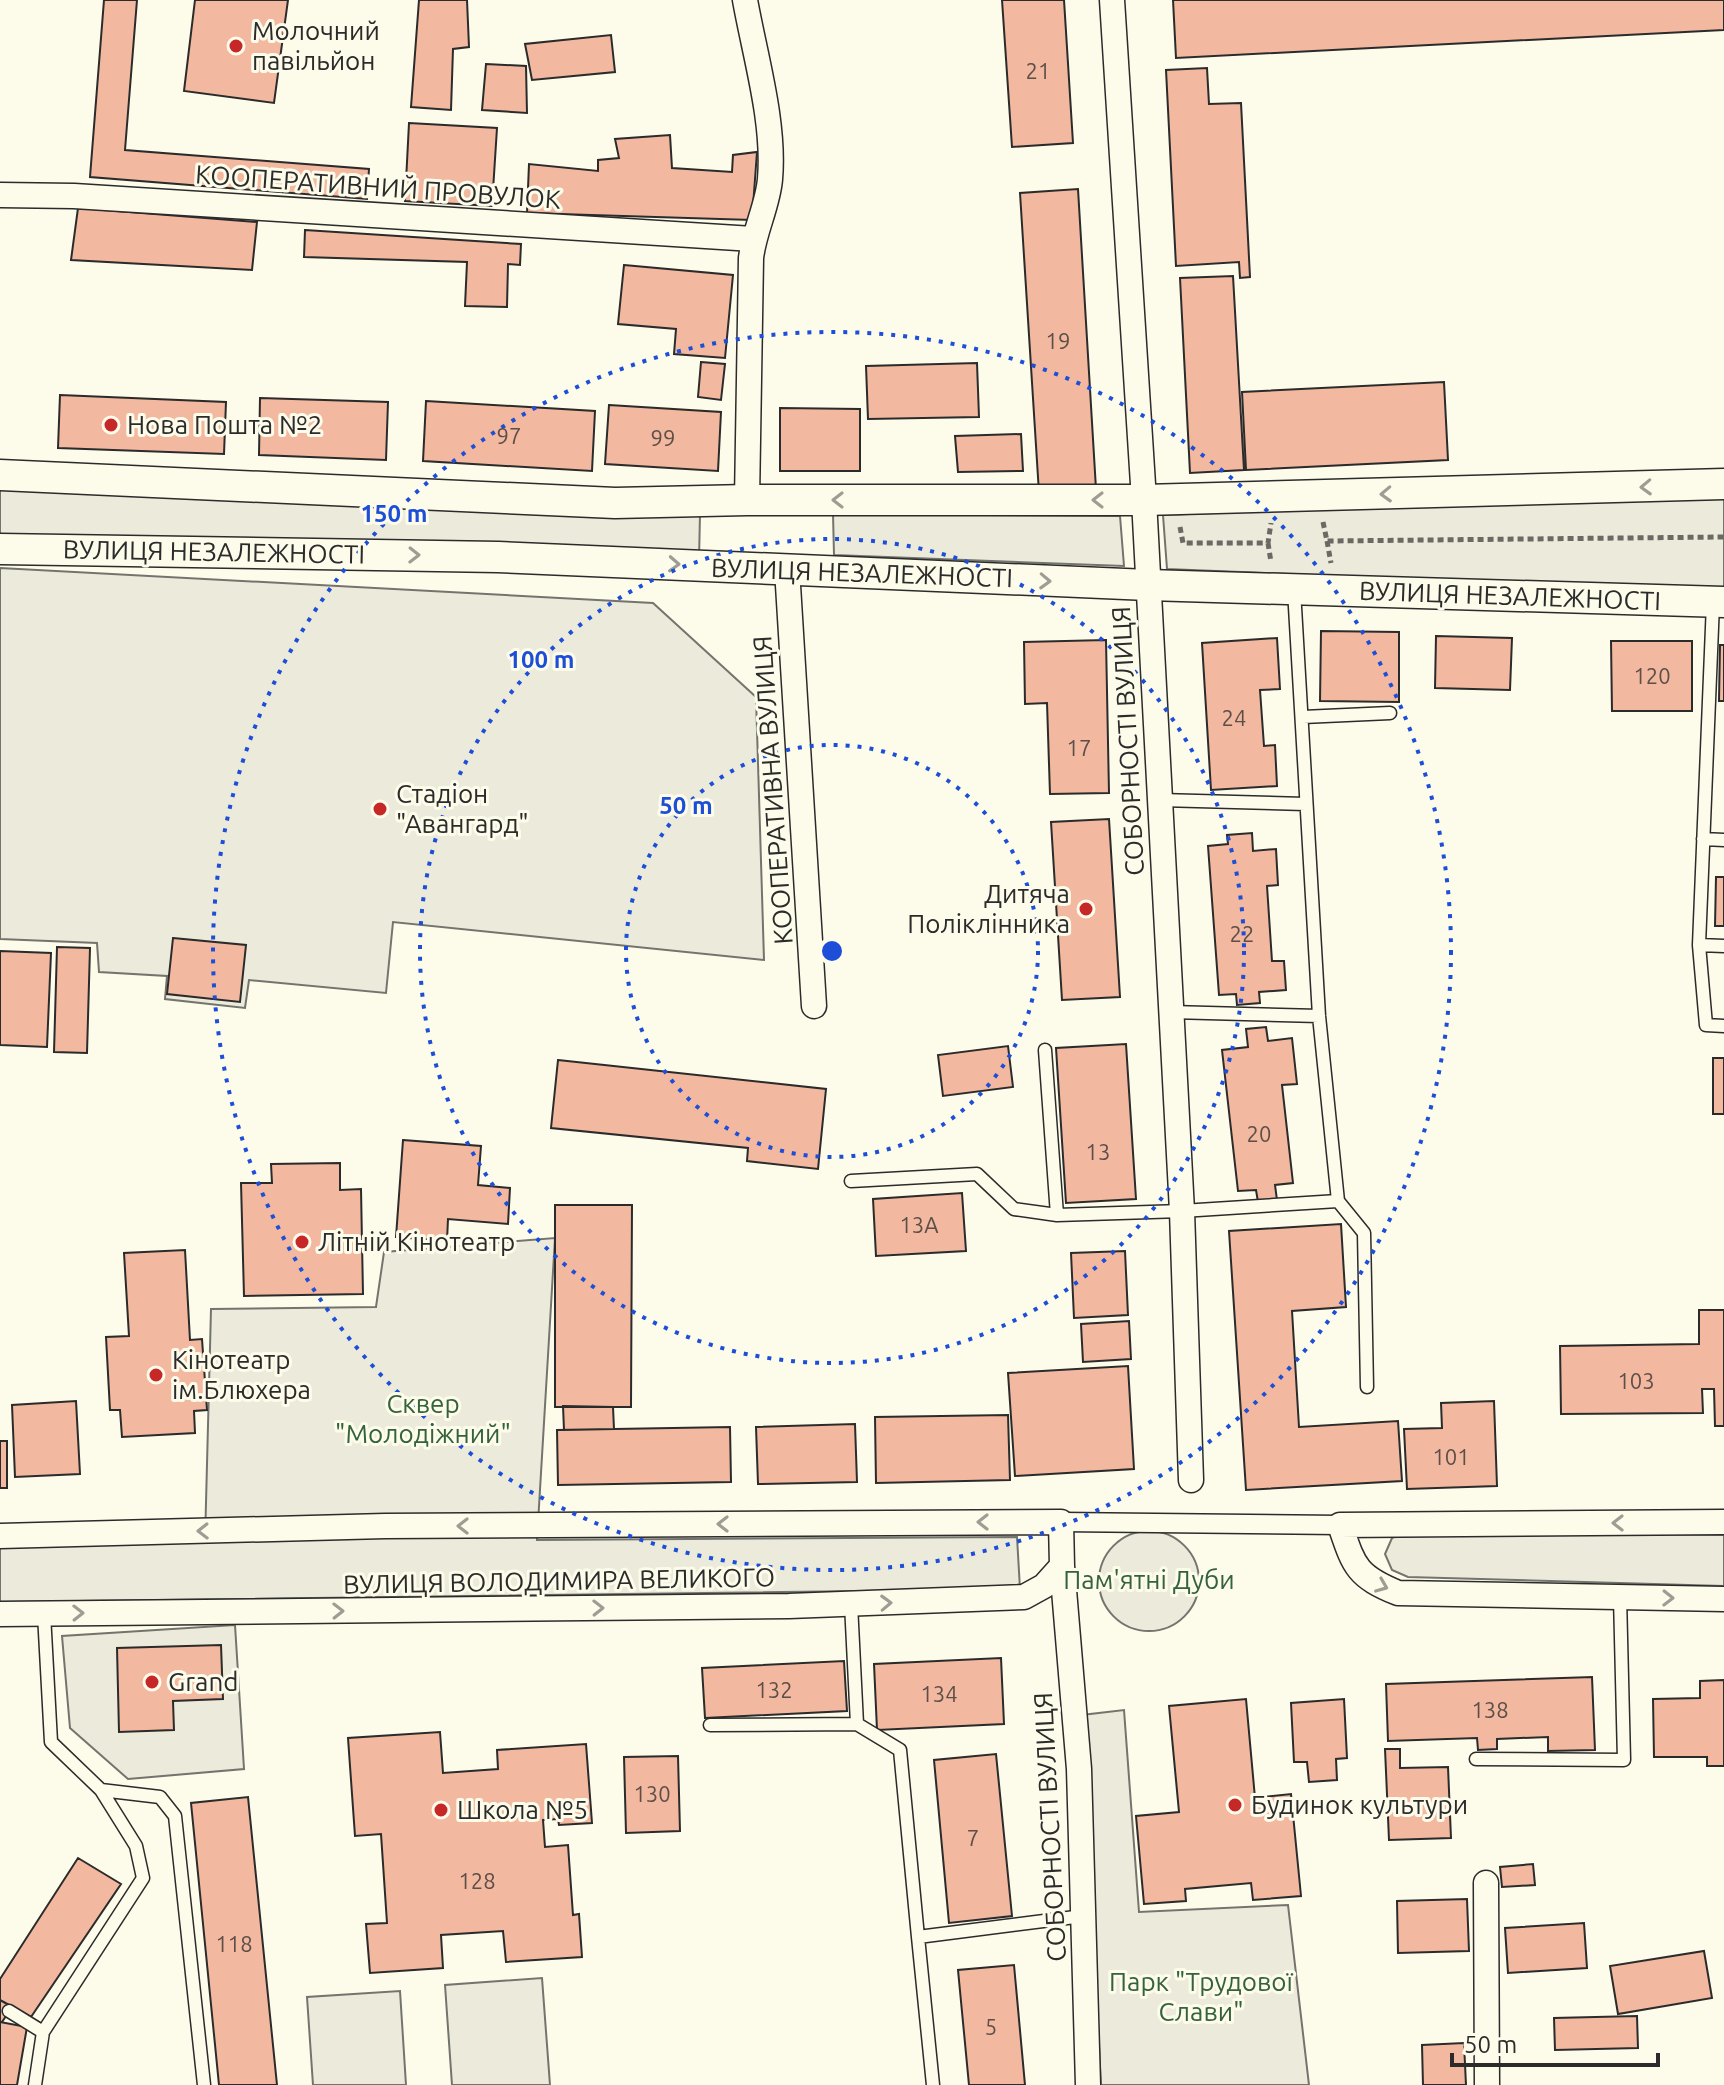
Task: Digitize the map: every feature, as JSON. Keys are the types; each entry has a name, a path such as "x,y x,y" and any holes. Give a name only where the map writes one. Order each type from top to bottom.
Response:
{"street":[{"path":"745,0 771,143 770,182 753,239 747,500"},
{"name":"СОБОРНОСТІ ВУЛИЦЯ","path":"1112,0 1144,500 1182,1211 1191,1480"},
{"name":"КООПЕРАТИВНИЙ ПРОВУЛОК","path":"0,195 74,196 753,239"},
{"path":"0,475 615,503 1144,500 1724,484"},
{"name":"ВУЛИЦЯ НЕЗАЛЕЖНОСТІ","path":"0,549 498,557 1148,585 1719,602"},
{"name":"КООПЕРАТИВНА ВУЛИЦЯ","path":"787,569 814,1006"},
{"path":"1061,1522 1062,1566"},
{"name":"ВУЛИЦЯ ВОЛОДИМИРА ВЕЛИКОГО","path":"0,1536 385,1526 1724,1522"},
{"path":"1340,1525 1352,1560 1369,1581 1398,1593 1724,1599"},
{"name":"СОБОРНОСТІ ВУЛИЦЯ","path":"1062,1566 1079,1769 1088,2085"},
{"name":"ВУЛИЦЯ ВОЛОДИМИРА ВЕЛИКОГО","path":"0,1614 851,1604 1024,1597 1044,1586 1062,1566"},
{"path":"1486,1883 1487,2085"}],"lane":[{"path":"1294,590 1319,1016 1338,1201 1364,1233 1367,1387"},
{"path":"1719,602 1708,720 1699,945 1706,1025 1724,1026"},
{"path":"1303,717 1390,713"},
{"path":"1708,720 1724,720"},
{"path":"1160,800 1305,804"},
{"path":"1703,839 1724,840"},
{"path":"1699,945 1724,946"},
{"path":"1171,1012 1319,1016"},
{"path":"1045,1050 1057,1215"},
{"path":"851,1181 977,1174 1014,1209 1057,1215 1338,1201"},
{"path":"1476,1759 1624,1760 1620,1597"},
{"path":"851,1604 857,1724"},
{"path":"35,2085 43,2032 143,1878 136,1846 101,1790 51,1742 44,1614"},
{"path":"710,1725 857,1724 900,1750 933,2085"},
{"path":"101,1790 160,1797 175,1816 204,2085"},
{"path":"918,1937 1083,1916"},
{"path":"9,2011 43,2032"}],"path":[{"path":"1180,522 1183,543 1268,543 1271,519 1284,519"},
{"path":"1310,519 1323,519 1327,541 1724,537"}],"green space":[{"path":"0,487 700,514 699,560 0,539"},
{"path":"1724,493 1724,592 1167,569 1163,515"},
{"path":"833,514 1120,516 1124,566 834,555"},
{"name":"Стадіон \"Авангард\"","path":"0,568 653,603 756,697 764,960 393,922 386,993 249,980 245,1008 165,999 167,976 99,972 97,943 0,939"},
{"name":"Сквер \"Молодіжний\"","path":"555,1238 537,1540 1017,1537 1020,1589 0,1602 0,1544 205,1542 211,1309 376,1307 384,1252"},
{"name":"Пам'ятні Дуби","path":"1149,1531 1168,1535 1184,1546 1195,1562 1199,1581 1195,1600 1184,1616 1168,1627 1149,1631 1130,1627 1114,1616 1103,1600 1099,1581 1103,1562 1114,1546 1130,1535"},
{"path":"1408,1531 1724,1535 1724,1586 1408,1577 1392,1570 1385,1554 1392,1538"},
{"name":"Grand","path":"235,1625 244,1769 128,1779 70,1728 62,1636"},
{"name":"Парк \"Трудової Слави\"","path":"1124,1710 1139,1912 1288,1905 1309,2085 1101,2085 1082,1715"},
{"path":"542,1978 550,2085 452,2085 445,1985"},
{"path":"400,1991 406,2085 313,2085 307,1997"}],"building":[{"path":"104,0 137,0 125,150 369,169 367,199 90,177"},
{"name":"Молочний павільйон","path":"195,0 288,0 274,103 184,91"},
{"path":"419,0 467,0 469,47 453,49 451,110 411,107"},
{"path":"1002,0 1064,0 1073,143 1012,147"},
{"path":"1173,0 1724,0 1724,30 1176,58"},
{"path":"611,35 615,72 532,80 525,44"},
{"path":"486,64 526,66 527,113 482,110"},
{"path":"1207,68 1209,104 1241,103 1250,277 1240,278 1239,262 1176,266 1166,70"},
{"path":"409,123 497,128 492,206 405,201"},
{"path":"670,135 672,168 732,172 733,155 757,152 752,220 527,213 529,164 598,171 598,160 619,158 615,139"},
{"path":"1078,189 1096,489 1039,493 1020,193"},
{"path":"78,208 257,222 252,270 71,260"},
{"path":"305,230 521,244 520,265 508,264 507,307 465,306 467,262 304,257"},
{"path":"624,265 733,275 725,358 674,354 676,329 618,324"},
{"path":"1233,276 1244,470 1190,473 1180,278"},
{"path":"701,362 725,364 721,400 698,397"},
{"path":"977,363 979,417 868,419 866,366"},
{"path":"1444,382 1448,460 1246,470 1242,392"},
{"path":"60,395 226,402 224,454 58,448"},
{"path":"260,398 388,402 386,460 259,455"},
{"path":"426,401 595,411 592,471 423,461"},
{"path":"609,405 721,412 718,471 605,464"},
{"path":"780,408 860,409 860,471 780,471"},
{"path":"1021,434 1023,471 958,472 955,436"},
{"path":"1321,631 1399,632 1399,702 1320,701"},
{"path":"1436,636 1512,638 1510,690 1435,688"},
{"path":"1277,638 1280,689 1260,690 1264,746 1275,745 1277,786 1211,790 1202,643"},
{"path":"1106,640 1109,793 1050,794 1047,703 1025,704 1024,642"},
{"path":"1611,641 1692,641 1692,711 1612,711"},
{"path":"1720,645 1724,645 1724,701 1719,701"},
{"name":"Дитяча Поліклінника","path":"1109,819 1120,997 1062,1000 1051,822"},
{"path":"1252,833 1253,851 1276,849 1278,885 1267,886 1272,961 1284,961 1286,990 1259,992 1260,1003 1237,1005 1236,994 1219,995 1208,846 1228,844 1227,835"},
{"path":"1716,877 1724,877 1724,926 1715,926"},
{"path":"173,938 246,945 240,1002 167,994"},
{"path":"57,947 90,948 87,1053 54,1052"},
{"path":"0,951 51,953 47,1047 0,1045"},
{"path":"1266,1027 1268,1041 1292,1038 1297,1084 1282,1085 1293,1183 1275,1185 1277,1200 1258,1202 1256,1190 1238,1191 1222,1050 1248,1047 1246,1029"},
{"path":"1126,1044 1136,1199 1066,1203 1056,1048"},
{"path":"1008,1046 1013,1087 943,1096 938,1055"},
{"path":"1713,1058 1724,1058 1724,1114 1713,1114"},
{"path":"558,1060 826,1089 818,1169 747,1161 748,1148 551,1128"},
{"path":"403,1140 481,1146 478,1185 510,1188 508,1224 448,1219 447,1241 396,1237"},
{"name":"Літній Кінотеатр","path":"340,1163 340,1190 361,1189 363,1294 244,1296 241,1183 272,1183 271,1164"},
{"path":"962,1193 966,1251 876,1256 873,1199"},
{"path":"555,1205 632,1205 631,1407 555,1407"},
{"path":"1341,1224 1346,1307 1292,1311 1299,1427 1398,1421 1402,1481 1246,1490 1229,1231"},
{"name":"Кінотеатр ім.Блюхера","path":"185,1250 190,1340 202,1339 207,1410 194,1411 195,1433 122,1437 120,1410 110,1410 106,1337 129,1336 124,1253"},
{"path":"1125,1251 1128,1315 1074,1318 1071,1253"},
{"path":"1699,1310 1724,1310 1724,1426 1715,1426 1714,1389 1702,1389 1703,1413 1561,1414 1560,1346 1699,1344"},
{"path":"1129,1321 1131,1359 1083,1362 1081,1324"},
{"path":"1128,1366 1134,1469 1015,1476 1008,1373"},
{"path":"76,1401 80,1474 15,1477 12,1405"},
{"path":"1494,1401 1497,1486 1407,1489 1404,1429 1442,1428 1441,1403"},
{"path":"563,1406 613,1407 614,1429 564,1430"},
{"path":"1008,1415 1010,1480 876,1483 875,1417"},
{"path":"855,1424 857,1482 758,1484 756,1427"},
{"path":"730,1427 731,1482 558,1485 557,1430"},
{"path":"0,1441 7,1441 7,1488 0,1488"},
{"path":"221,1645 223,1699 173,1701 174,1730 119,1732 117,1648"},
{"path":"1001,1658 1004,1724 877,1730 874,1664"},
{"path":"844,1661 847,1711 705,1718 702,1668"},
{"path":"1592,1677 1595,1750 1548,1751 1548,1737 1497,1739 1497,1749 1478,1750 1477,1738 1388,1741 1386,1684"},
{"path":"1724,1680 1724,1766 1707,1766 1707,1757 1654,1757 1653,1699 1700,1698 1700,1681"},
{"name":"Будинок культури","path":"1246,1699 1255,1798 1291,1794 1301,1896 1253,1900 1251,1883 1185,1889 1186,1901 1144,1904 1136,1816 1179,1812 1169,1706"},
{"path":"1344,1699 1347,1758 1336,1759 1337,1780 1309,1782 1307,1762 1294,1762 1291,1703"},
{"path":"440,1732 443,1773 498,1769 497,1750 586,1744 592,1823 559,1825 558,1819 543,1820 545,1847 568,1845 573,1915 579,1914 582,1957 506,1962 503,1931 441,1935 443,1968 370,1973 366,1924 387,1923 381,1834 355,1836 348,1738"},
{"path":"1385,1749 1400,1749 1400,1768 1448,1767 1451,1838 1389,1840"},
{"path":"996,1754 1012,1916 949,1923 934,1760"},
{"path":"678,1756 680,1831 626,1833 624,1757"},
{"path":"248,1797 277,2085 219,2085 191,1803"},
{"path":"78,1858 121,1884 31,2017 0,2000 0,1979"},
{"path":"1533,1864 1535,1885 1502,1887 1500,1867"},
{"path":"1467,1899 1469,1951 1398,1953 1397,1901"},
{"path":"1584,1923 1587,1968 1508,1973 1505,1928"},
{"path":"1704,1951 1712,1998 1618,2014 1610,1966"},
{"path":"1014,1965 1025,2085 969,2085 958,1970"},
{"path":"0,2000 12,2007 2,2022 0,2022"},
{"path":"1637,2016 1638,2048 1555,2050 1554,2018"},
{"path":"0,2022 27,2027 17,2085 0,2085"},
{"path":"1464,2043 1466,2085 1423,2085 1422,2045"}],"place":[{"name":"Молочний павільйон","path":"236,46"},
{"name":"Нова Пошта №2","path":"111,425"},
{"name":"Стадіон \"Авангард\"","path":"380,809"},
{"name":"Дитяча Поліклінника","path":"1086,909"},
{"name":"Літній Кінотеатр","path":"302,1242"},
{"name":"Кінотеатр ім.Блюхера","path":"156,1375"},
{"name":"Grand","path":"152,1682"},
{"name":"Будинок культури","path":"1235,1805"},
{"name":"Школа №5","path":"441,1810"}]}
